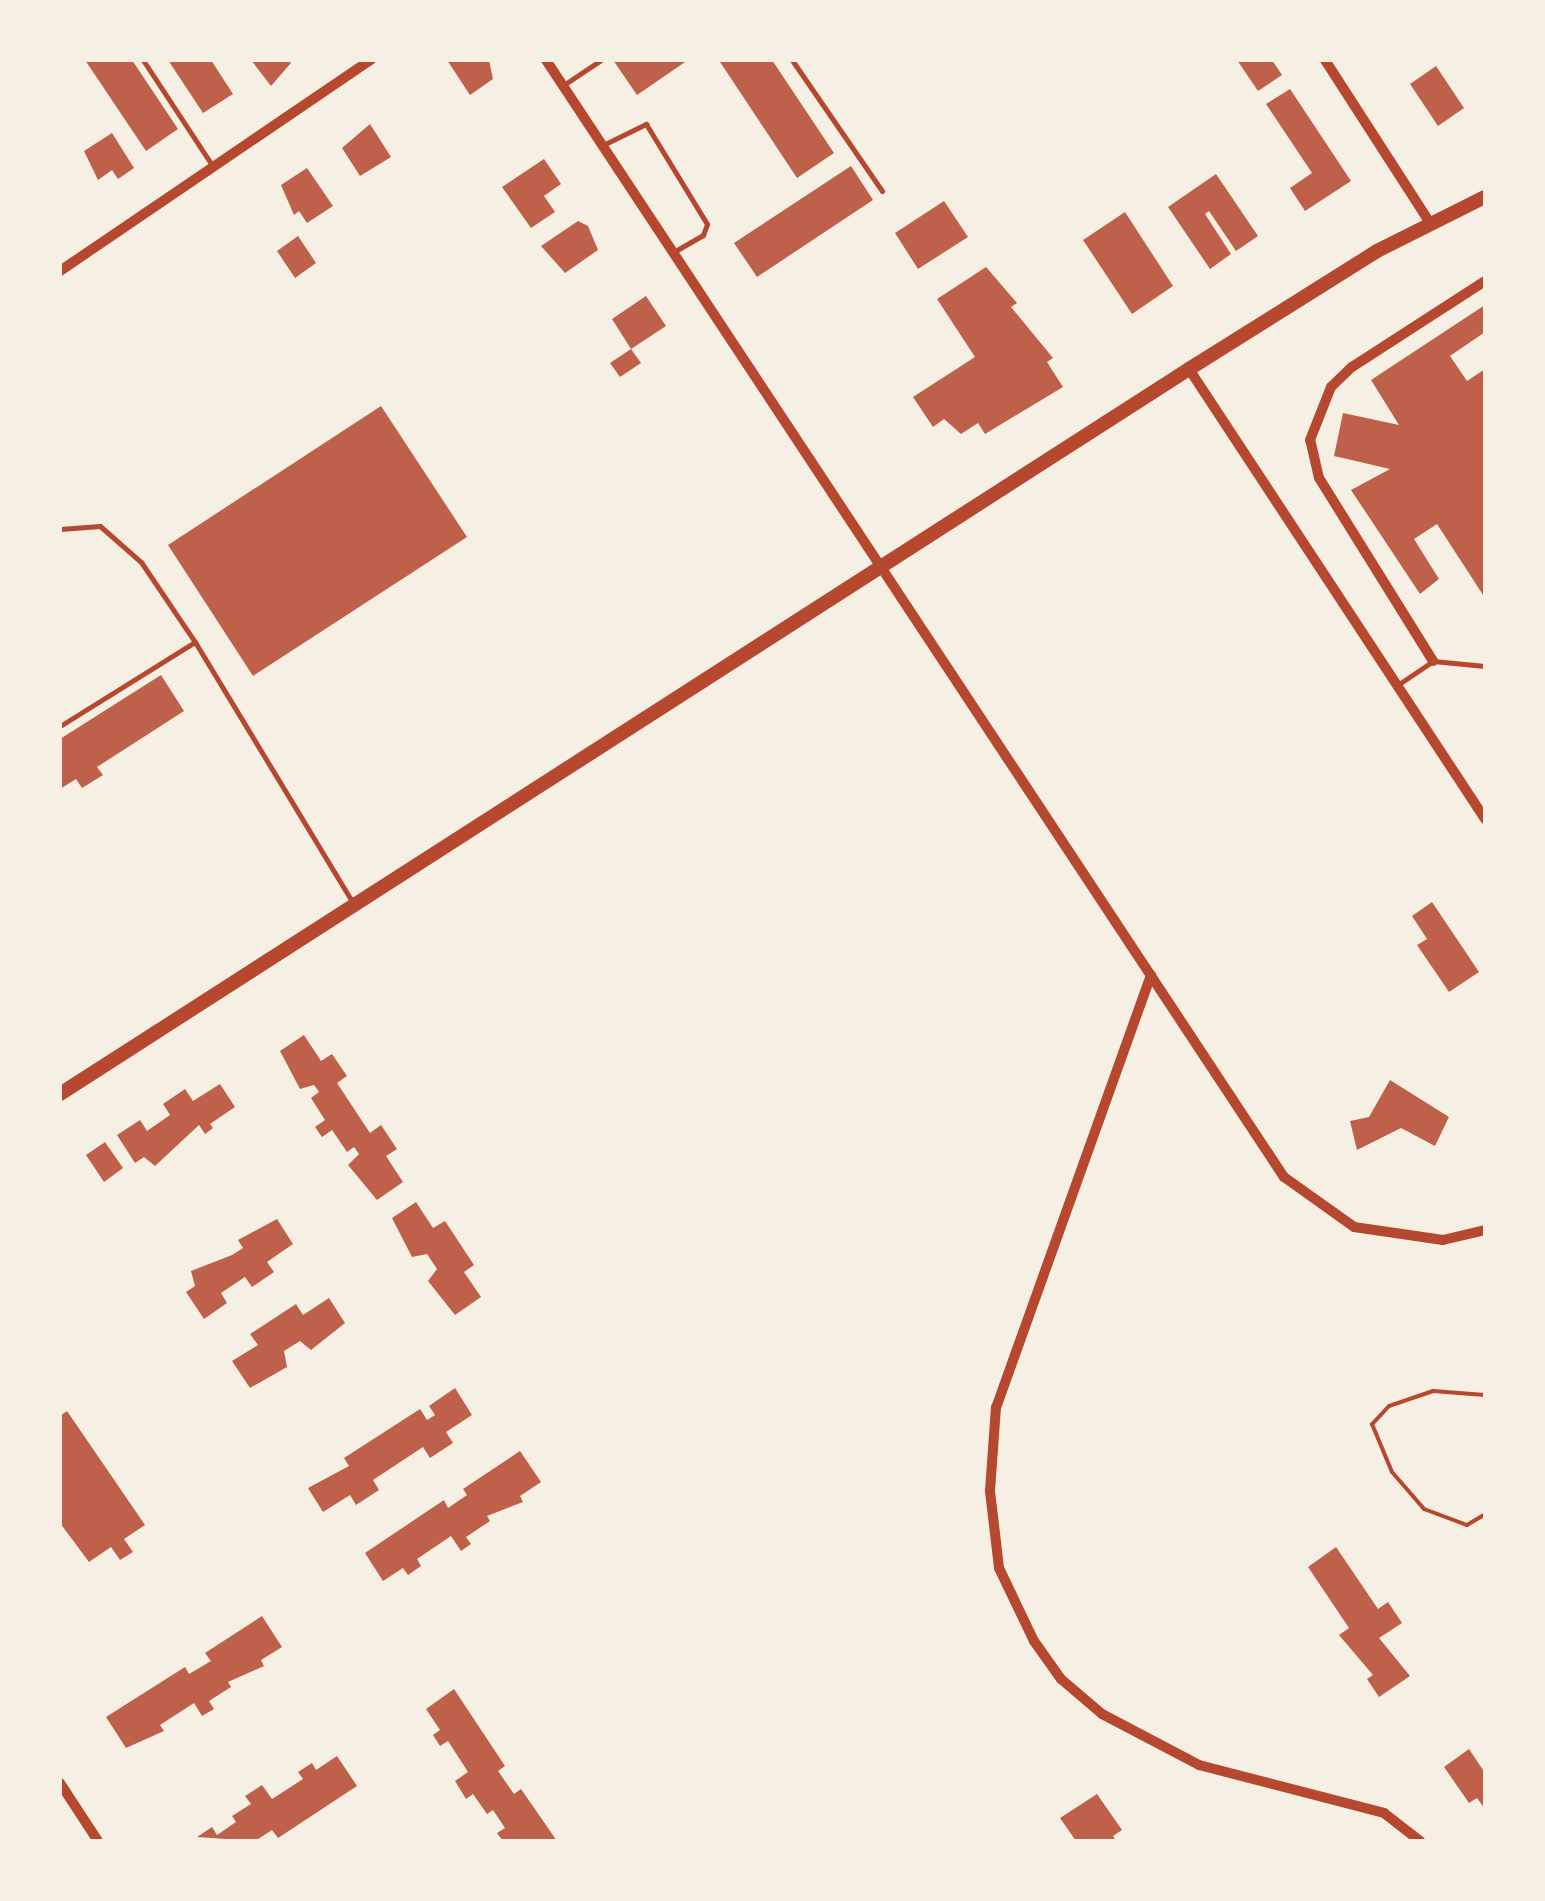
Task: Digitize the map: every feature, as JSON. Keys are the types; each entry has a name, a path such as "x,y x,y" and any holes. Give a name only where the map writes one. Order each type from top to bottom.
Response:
{"main road":[{"path":"60,1094 1189,369 1430,223 1485,197"}],"street":[{"path":"60,271 371,60"},
{"path":"546,60 1284,1177 1316,1204 1354,1227 1443,1240 1485,1230"},
{"path":"1325,60 1430,223"},
{"path":"1434,661 1320,478 1310,440 1331,387 1352,367 1485,281"},
{"path":"1189,369 1485,819"},
{"path":"1151,975 996,1408 990,1490 999,1568 1034,1641 1060,1678 1139,1738 1199,1765 1384,1812 1420,1841"},
{"path":"60,1783 98,1841"}],"lane":[{"path":"143,60 213,167"},
{"path":"563,86 601,60"},
{"path":"792,60 882,191"},
{"path":"602,146 646,124 707,224 703,235 674,253"},
{"path":"60,529 100,526 141,562 195,642 355,905"},
{"path":"60,726 195,642"},
{"path":"1397,685 1434,661 1485,666"}],"path":[{"path":"1485,1395 1432,1390 1405,1400 1372,1424 1404,1490 1457,1524 1485,1514"}],"building":[{"path":"85,60 132,60 178,129 146,151"},
{"path":"168,60 211,60 233,94 203,113"},
{"path":"251,60 288,60 291,63 271,86"},
{"path":"447,60 489,60 493,79 470,95"},
{"path":"613,60 688,60 637,95"},
{"path":"772,60 834,153 797,178 720,62"},
{"path":"1237,60 1272,60 1282,75 1258,91"},
{"path":"1436,66 1464,108 1438,126 1410,84"},
{"path":"1290,89 1351,181 1305,211 1290,188 1312,173 1266,104"},
{"path":"370,124 391,157 360,176 342,148"},
{"path":"112,133 134,168 118,179 112,170 98,180 84,151"},
{"path":"544,159 561,184 544,196 555,212 531,228 502,187"},
{"path":"851,166 873,200 757,277 734,243"},
{"path":"307,168 333,206 307,223 299,211 294,215 281,185"},
{"path":"1216,174 1258,236 1236,251 1209,211 1205,214 1231,254 1210,269 1168,207"},
{"path":"944,201 968,237 918,269 895,233"},
{"path":"1125,212 1173,286 1132,314 1083,240"},
{"path":"578,221 588,226 598,250 565,273 541,246"},
{"path":"298,236 316,263 295,278 277,251"},
{"path":"986,267 1017,303 1011,307 1053,358 1047,362 1063,387 985,434 978,423 961,434 944,419 933,427 913,397 975,357 937,299"},
{"path":"646,296 666,326 631,349 612,319"},
{"path":"1485,305 1485,332 1450,356 1467,381 1485,369 1485,598 1437,524 1414,539 1439,579 1420,594 1351,490 1390,469 1334,456 1343,413 1399,425 1371,380"},
{"path":"631,349 641,363 620,377 610,363"},
{"path":"381,406 467,537 253,676 168,545"},
{"path":"161,675 184,711 97,767 103,775 82,788 76,779 60,789 60,739"},
{"path":"1432,902 1479,972 1449,992 1417,945 1427,939 1412,916"},
{"path":"304,1035 321,1061 332,1054 347,1076 337,1083 370,1133 381,1125 397,1149 386,1156 403,1182 377,1200 348,1165 359,1154 354,1147 347,1152 332,1130 322,1137 315,1127 325,1120 311,1098 319,1092 314,1085 300,1089 280,1051"},
{"path":"1390,1080 1449,1117 1435,1146 1401,1128 1357,1150 1350,1121 1369,1117"},
{"path":"220,1084 235,1107 210,1124 213,1128 205,1134 199,1125 155,1166 144,1157 135,1163 117,1135 140,1120 147,1131 170,1115 163,1104 185,1089 193,1101"},
{"path":"105,1142 123,1168 104,1182 86,1155"},
{"path":"416,1202 433,1228 445,1221 474,1265 464,1272 481,1297 455,1315 428,1281 437,1269 427,1254 412,1257 392,1218"},
{"path":"277,1219 293,1244 267,1262 274,1272 252,1287 245,1277 221,1293 227,1303 204,1319 186,1292 195,1286 191,1271 232,1255 243,1248 238,1240"},
{"path":"329,1298 345,1323 311,1350 300,1341 284,1351 287,1367 250,1388 232,1361 258,1345 250,1334 296,1304 303,1315"},
{"path":"455,1388 472,1415 446,1432 453,1443 430,1458 423,1447 373,1480 379,1490 356,1505 350,1495 323,1512 308,1488 349,1466 344,1458 420,1409 427,1420 435,1415 429,1406"},
{"path":"67,1411 145,1525 124,1539 133,1552 120,1560 111,1547 89,1562 60,1523 60,1416"},
{"path":"520,1451 541,1482 520,1496 523,1502 487,1516 490,1521 466,1537 471,1544 461,1551 451,1536 417,1559 421,1566 408,1575 403,1568 383,1581 365,1553 444,1500 448,1508 467,1495 463,1489"},
{"path":"1336,1547 1378,1609 1388,1602 1402,1623 1379,1638 1410,1676 1379,1697 1367,1679 1373,1675 1339,1635 1349,1628 1308,1567"},
{"path":"262,1616 282,1647 261,1660 264,1666 228,1682 231,1687 209,1701 214,1709 202,1716 194,1703 160,1725 164,1731 126,1748 106,1717 185,1667 189,1674 211,1661 205,1653"},
{"path":"454,1689 505,1766 498,1771 514,1794 521,1789 557,1841 503,1841 497,1833 505,1828 493,1810 487,1814 473,1794 466,1799 455,1781 468,1772 448,1741 440,1746 433,1735 440,1730 426,1709"},
{"path":"1469,1749 1485,1773 1485,1809 1477,1798 1469,1803 1444,1767"},
{"path":"337,1756 357,1786 278,1838 272,1830 255,1841 197,1837 212,1827 217,1835 236,1822 232,1816 251,1804 245,1796 262,1785 272,1799 303,1779 298,1772 312,1763 316,1770"},
{"path":"1097,1794 1122,1830 1113,1836 1116,1841 1076,1841 1060,1818"}]}
